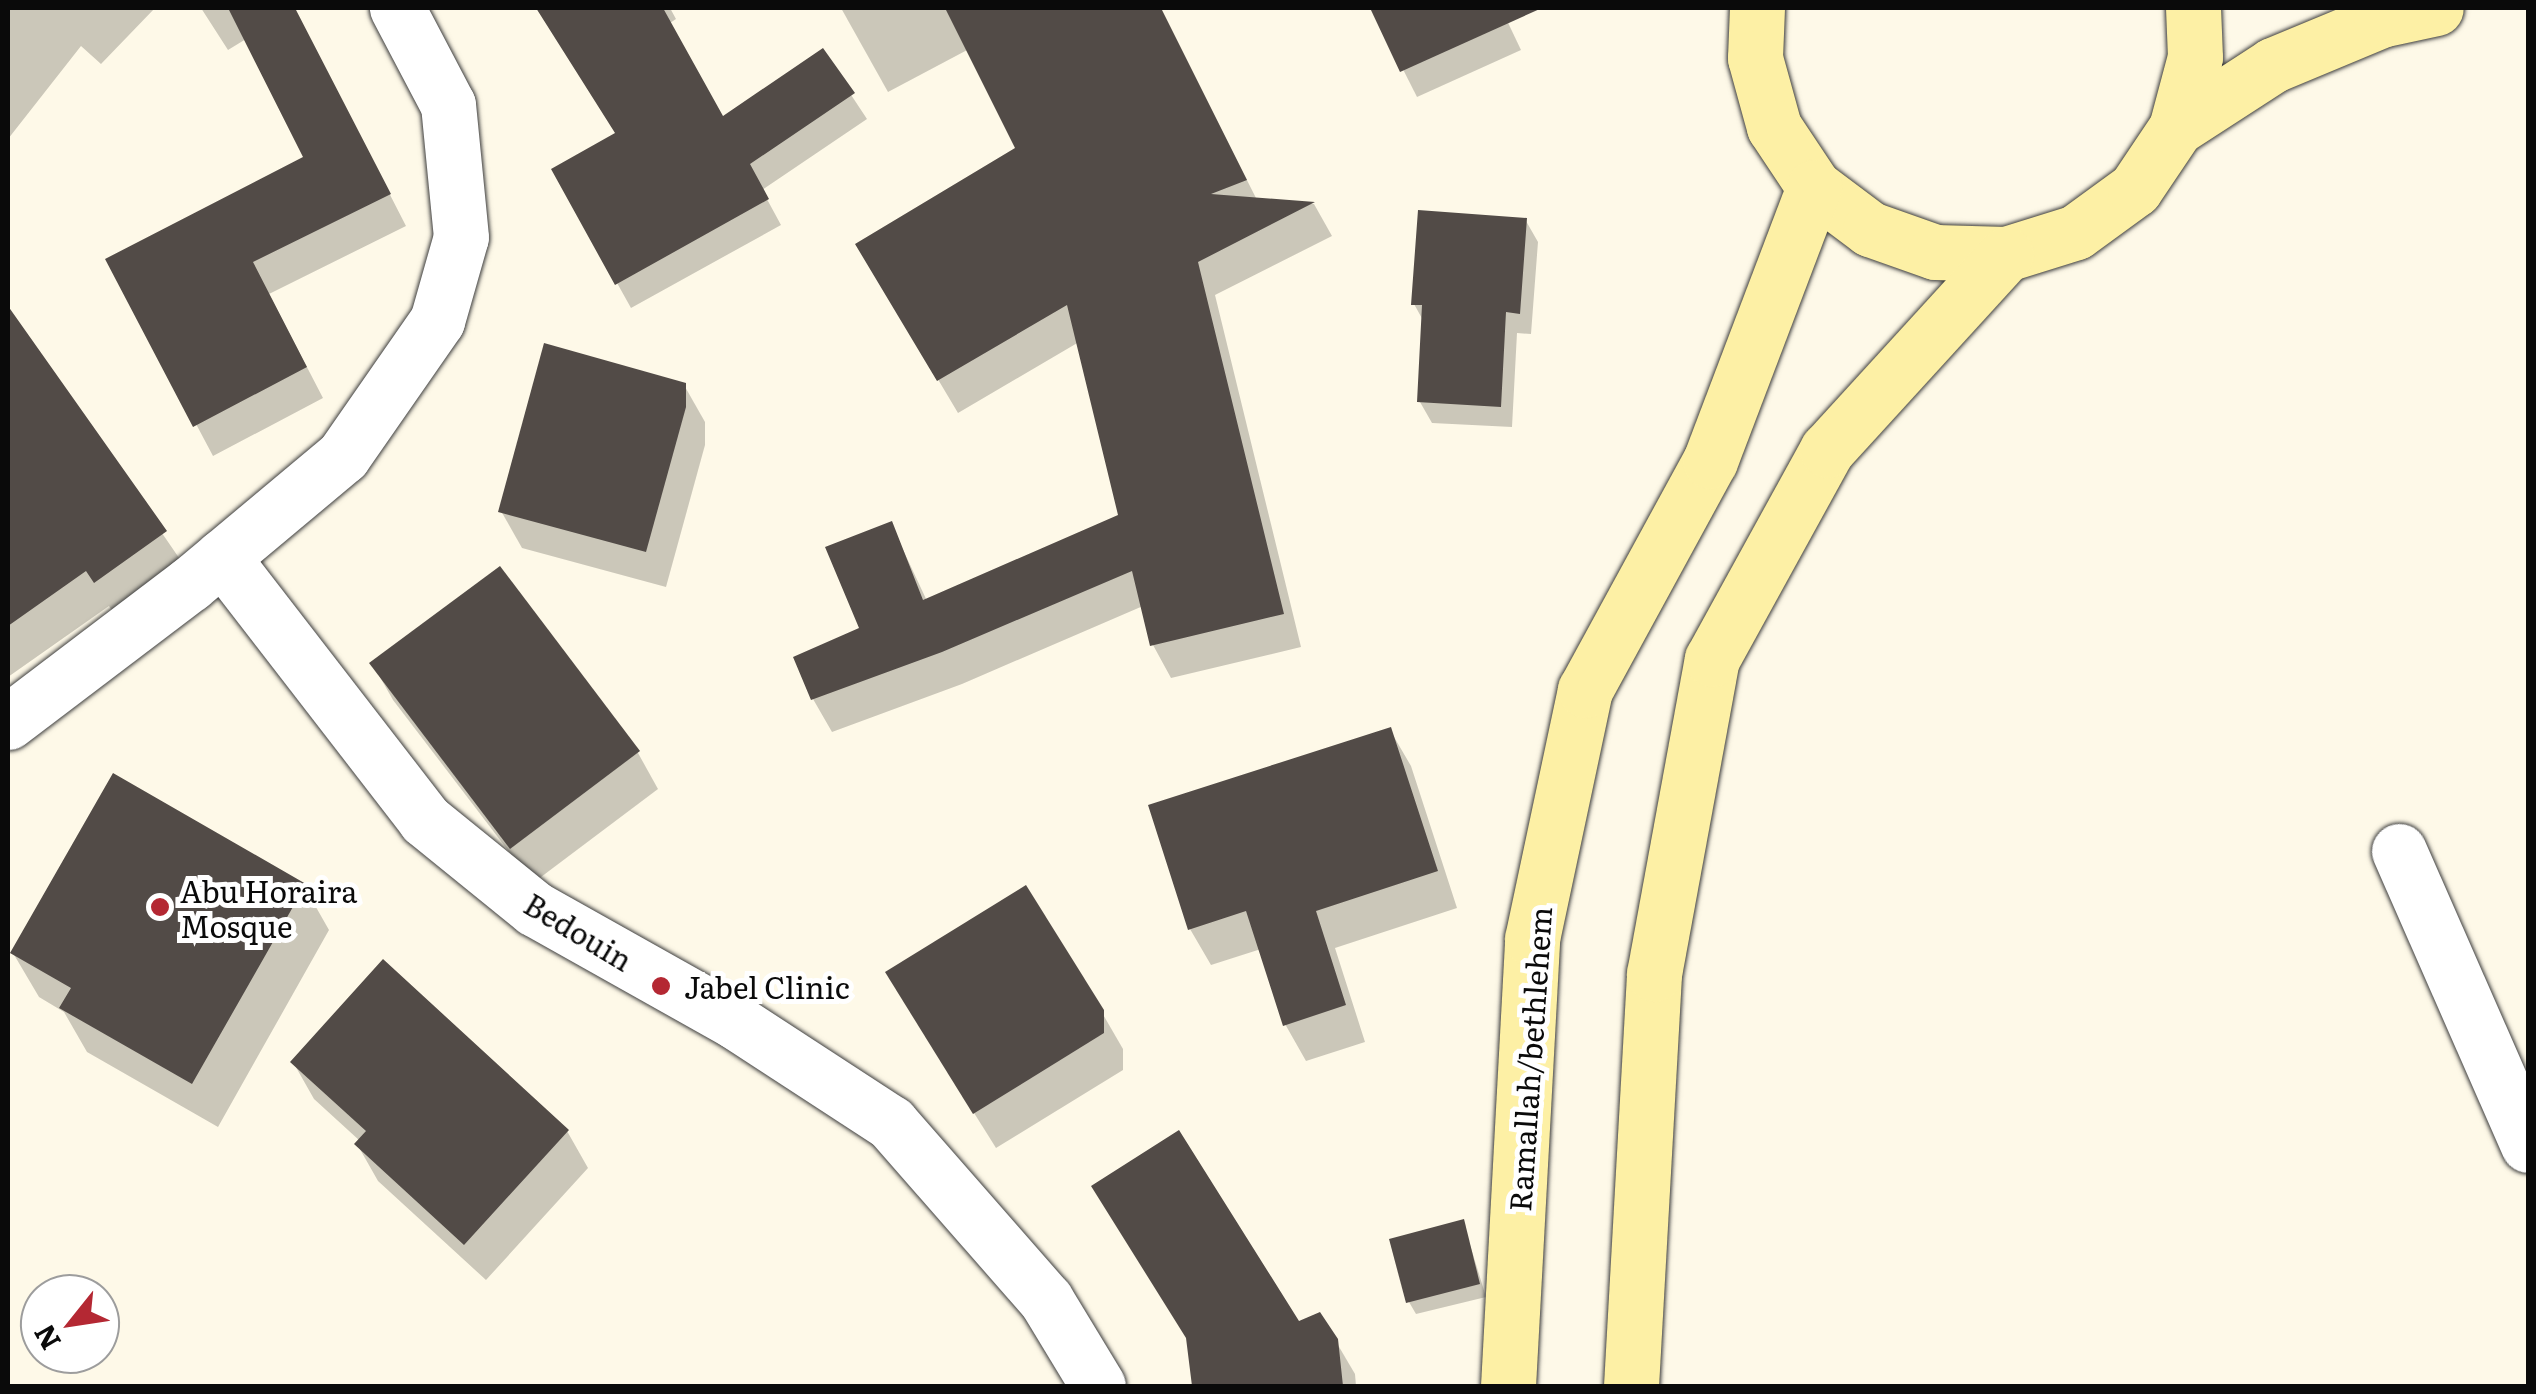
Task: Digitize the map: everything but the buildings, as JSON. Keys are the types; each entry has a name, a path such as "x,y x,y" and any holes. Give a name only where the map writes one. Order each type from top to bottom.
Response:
{"main road":[{"path":"1754,13 1755,58 1774,127 1814,187 1870,229 1936,252 2006,254 2076,232 2135,189 2176,128 2196,57 2193,8"},
{"path":"2176,128 2273,65 2381,20 2436,8"},
{"name":"Ramallah/bethlehem","path":"1508,1386 1532,939 1585,690 1710,462 1814,187"},
{"path":"1631,1386 1654,974 1712,659 1827,450 2006,254"}],"street":[{"path":"8,722 222,557 343,456 438,321 462,237 448,105 397,8"},
{"name":"Bedouin","path":"222,557 425,820 535,909 736,1022 890,1123 1046,1300 1098,1386"},
{"path":"2398,852 2528,1144"}],"place":[{"name":"Abu Horaira Mosque","path":"160,907"},
{"name":"Jabel Clinic","path":"661,986"}]}
